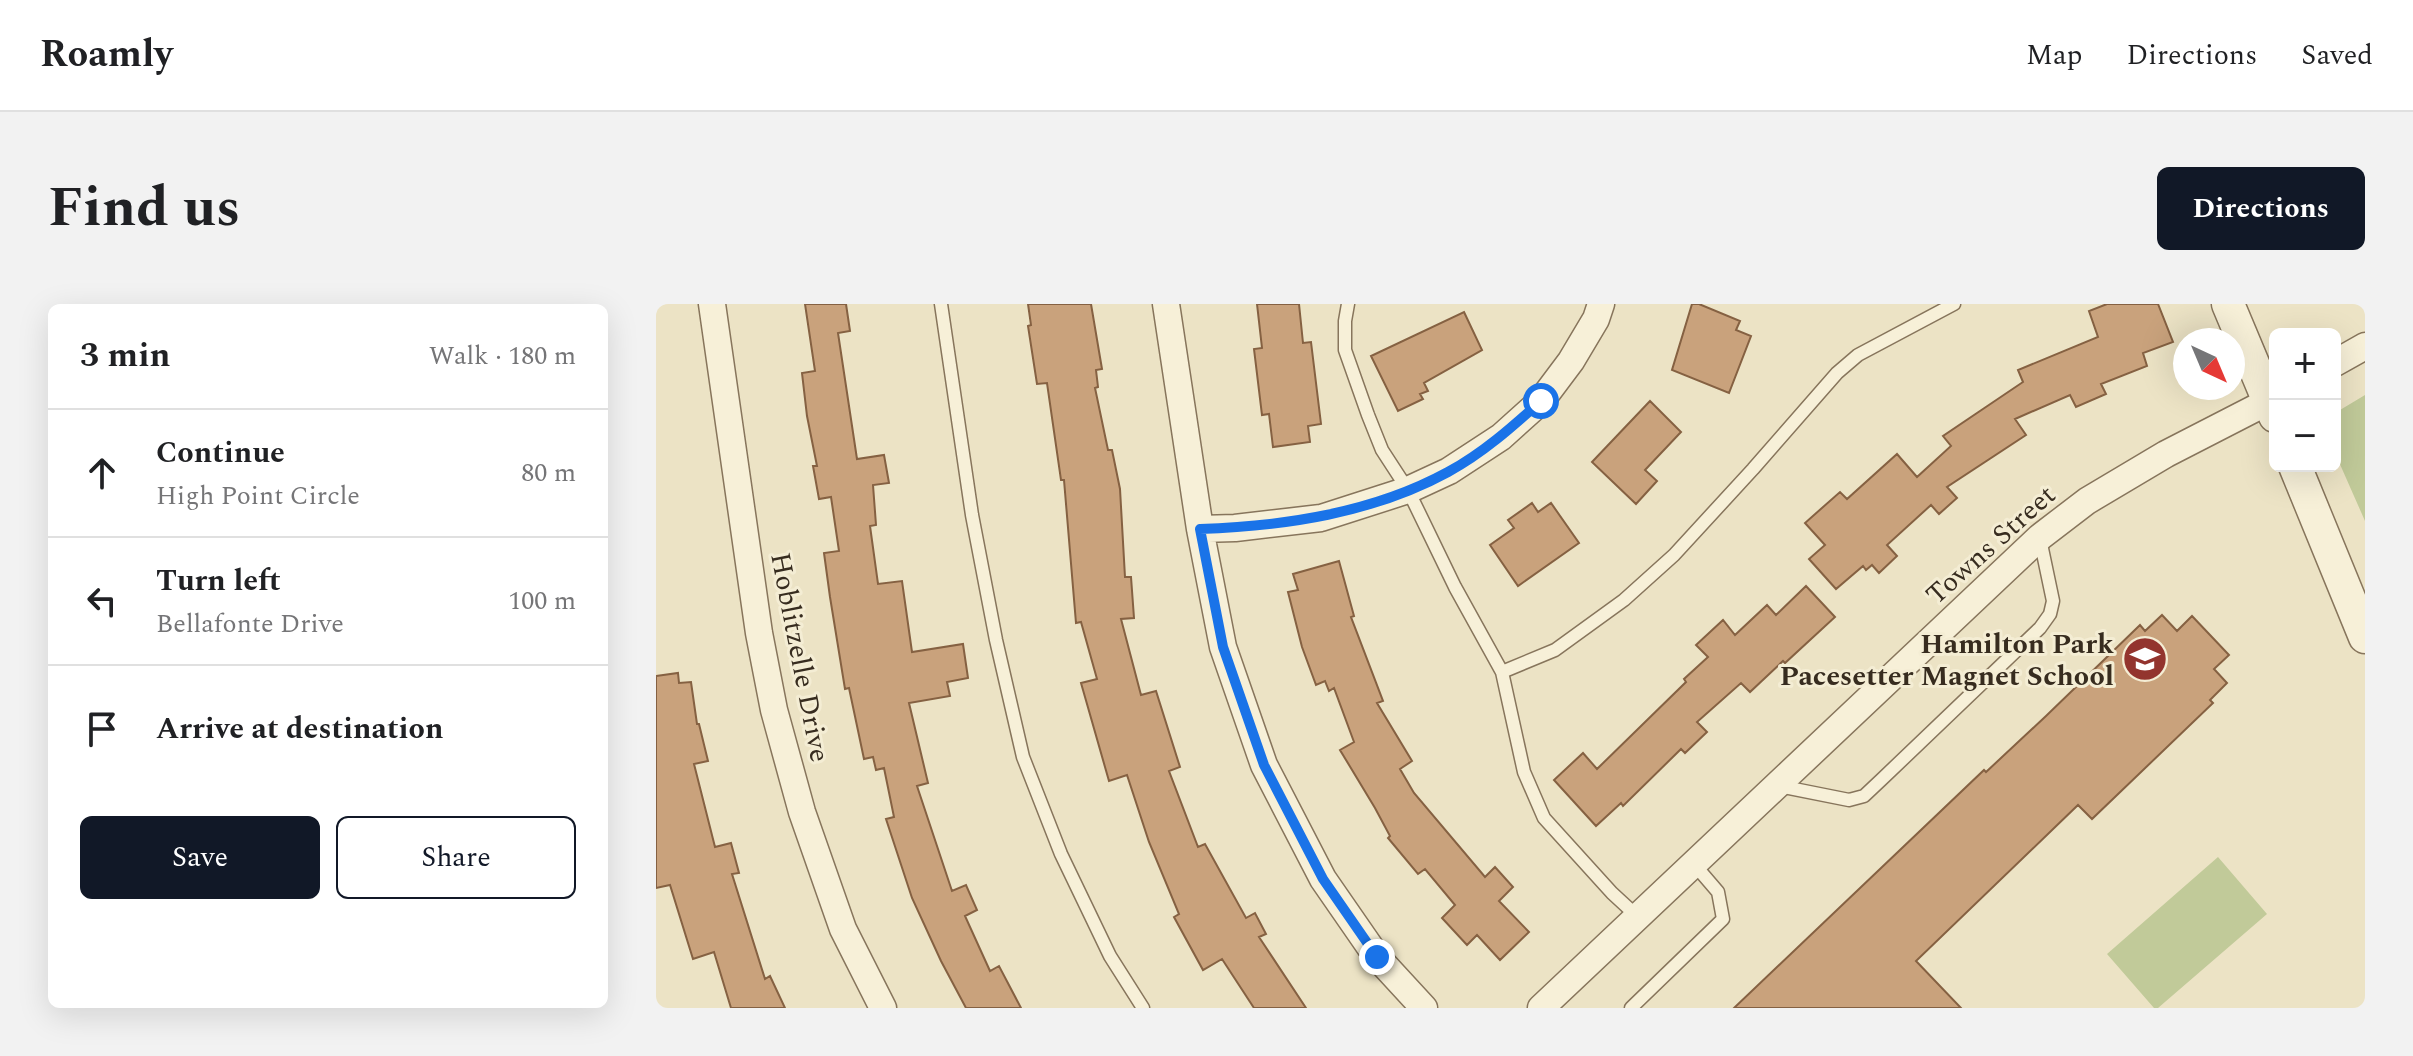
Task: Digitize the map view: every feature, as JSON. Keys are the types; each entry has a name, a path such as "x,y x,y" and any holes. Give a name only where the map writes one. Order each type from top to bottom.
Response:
{"street":[{"name":"Hoblitzelle Drive","path":"712,304 759,633 774,710 802,812 843,929 883,1008"},
{"path":"1166,304 1200,529 1223,647 1264,765 1323,879 1377,957 1424,1008"},
{"path":"1200,529 1321,518 1408,490 1449,471 1501,437 1541,401 1571,361 1596,319 1601,304"},
{"path":"2228,304 2271,400"},
{"path":"2341,360 2365,346"},
{"name":"Towns Street","path":"1541,1008 2040,537 2087,501 2166,454 2269,407"},
{"path":"2297,472 2365,637"}],"lane":[{"path":"941,304 972,515 1023,757 1061,854 1110,956 1143,1008"},
{"path":"1348,304 1345,350 1382,450 1408,490 1455,587 1502,672 1524,772 1544,818 1638,917"},
{"path":"1502,672 1555,650 1624,600 1674,555 1837,373 1858,355 1954,304"},
{"path":"1779,786 1849,800 1864,796 2040,628 2050,614 2053,601 2040,537"},
{"path":"1631,1008 1723,919 1718,892 1694,864"}],"green space":[{"path":"2365,395 2365,521 2341,467 2341,409"},
{"path":"2218,857 2267,914 2158,1008 2154,1008 2107,954"}],"building":[{"path":"805,304 846,304 850,331 838,333 857,459 884,455 889,483 873,485 876,525 870,526 878,584 902,581 912,652 963,644 968,678 947,682 950,696 909,703 928,783 917,786 952,891 966,885 977,910 965,916 990,971 999,966 1021,1008 966,1008 912,898 886,819 894,817 884,768 876,770 873,757 864,759 849,688 845,689 824,553 839,551 831,497 819,499 813,466 817,466 802,373 815,371"},
{"path":"1028,304 1091,304 1102,369 1096,370 1098,387 1095,388 1120,489 1125,577 1131,577 1134,618 1121,619 1141,695 1156,691 1180,767 1169,771 1198,847 1205,844 1246,918 1255,913 1266,934 1259,937 1306,1008 1254,1008 1222,959 1203,970 1174,917 1179,914 1149,842 1127,775 1109,781 1081,683 1097,679 1081,622 1076,623 1064,480 1061,480 1047,383 1037,384 1028,326 1031,325"},
{"path":"1257,304 1299,304 1303,343 1311,342 1321,424 1308,426 1310,442 1273,447 1269,414 1262,415 1254,349 1262,348"},
{"path":"1692,304 1740,321 1736,330 1751,336 1729,393 1672,370"},
{"path":"2107,304 2158,304 2173,342 2143,353 2147,366 2101,384 2106,394 2076,407 2070,395 2015,419 2026,435 1947,487 1957,498 1939,514 1931,505 1887,545 1897,556 1879,573 1872,565 1866,570 1863,566 1836,589 1809,559 1825,545 1805,523 1840,492 1847,499 1897,454 1917,477 1951,446 1943,436 2023,382 2018,370 2098,337 2089,311"},
{"path":"1464,312 1482,350 1424,383 1428,391 1420,394 1423,399 1398,411 1371,356"},
{"path":"1650,401 1681,432 1645,470 1657,481 1636,504 1592,462"},
{"path":"1532,503 1538,512 1551,503 1579,543 1518,586 1490,545 1514,528 1508,520"},
{"path":"1339,561 1354,616 1351,617 1383,701 1377,703 1412,761 1400,769 1414,793 1485,877 1495,867 1513,887 1499,901 1529,932 1500,960 1477,935 1467,945 1442,918 1455,905 1425,869 1418,874 1388,838 1390,836 1375,808 1340,750 1354,742 1334,688 1329,691 1325,681 1316,685 1302,647 1288,592 1298,590 1293,574"},
{"path":"1806,586 1835,617 1750,692 1741,683 1697,722 1707,732 1685,753 1681,749 1623,806 1621,803 1596,826 1554,780 1583,753 1597,769 1708,657 1696,645 1723,620 1735,635 1767,605 1776,615"},
{"path":"2162,615 2177,631 2192,616 2229,655 2214,669 2227,683 2210,700 2213,703 2092,819 2078,805 1916,961 1961,1008 1734,1008 2140,625 2145,631"},
{"path":"678,673 679,683 691,682 697,724 708,761 694,764 715,847 731,843 739,873 732,874 765,979 770,976 785,1008 731,1008 714,952 693,959 670,885 656,888 656,676"}],"place":[{"name":"Hamilton Park Pacesetter Magnet School","path":"2145,659"}],"route":[{"path":"1377,957 1323,879 1264,765 1223,647 1200,529 1321,518 1408,490 1449,471 1501,437 1541,401"}]}
